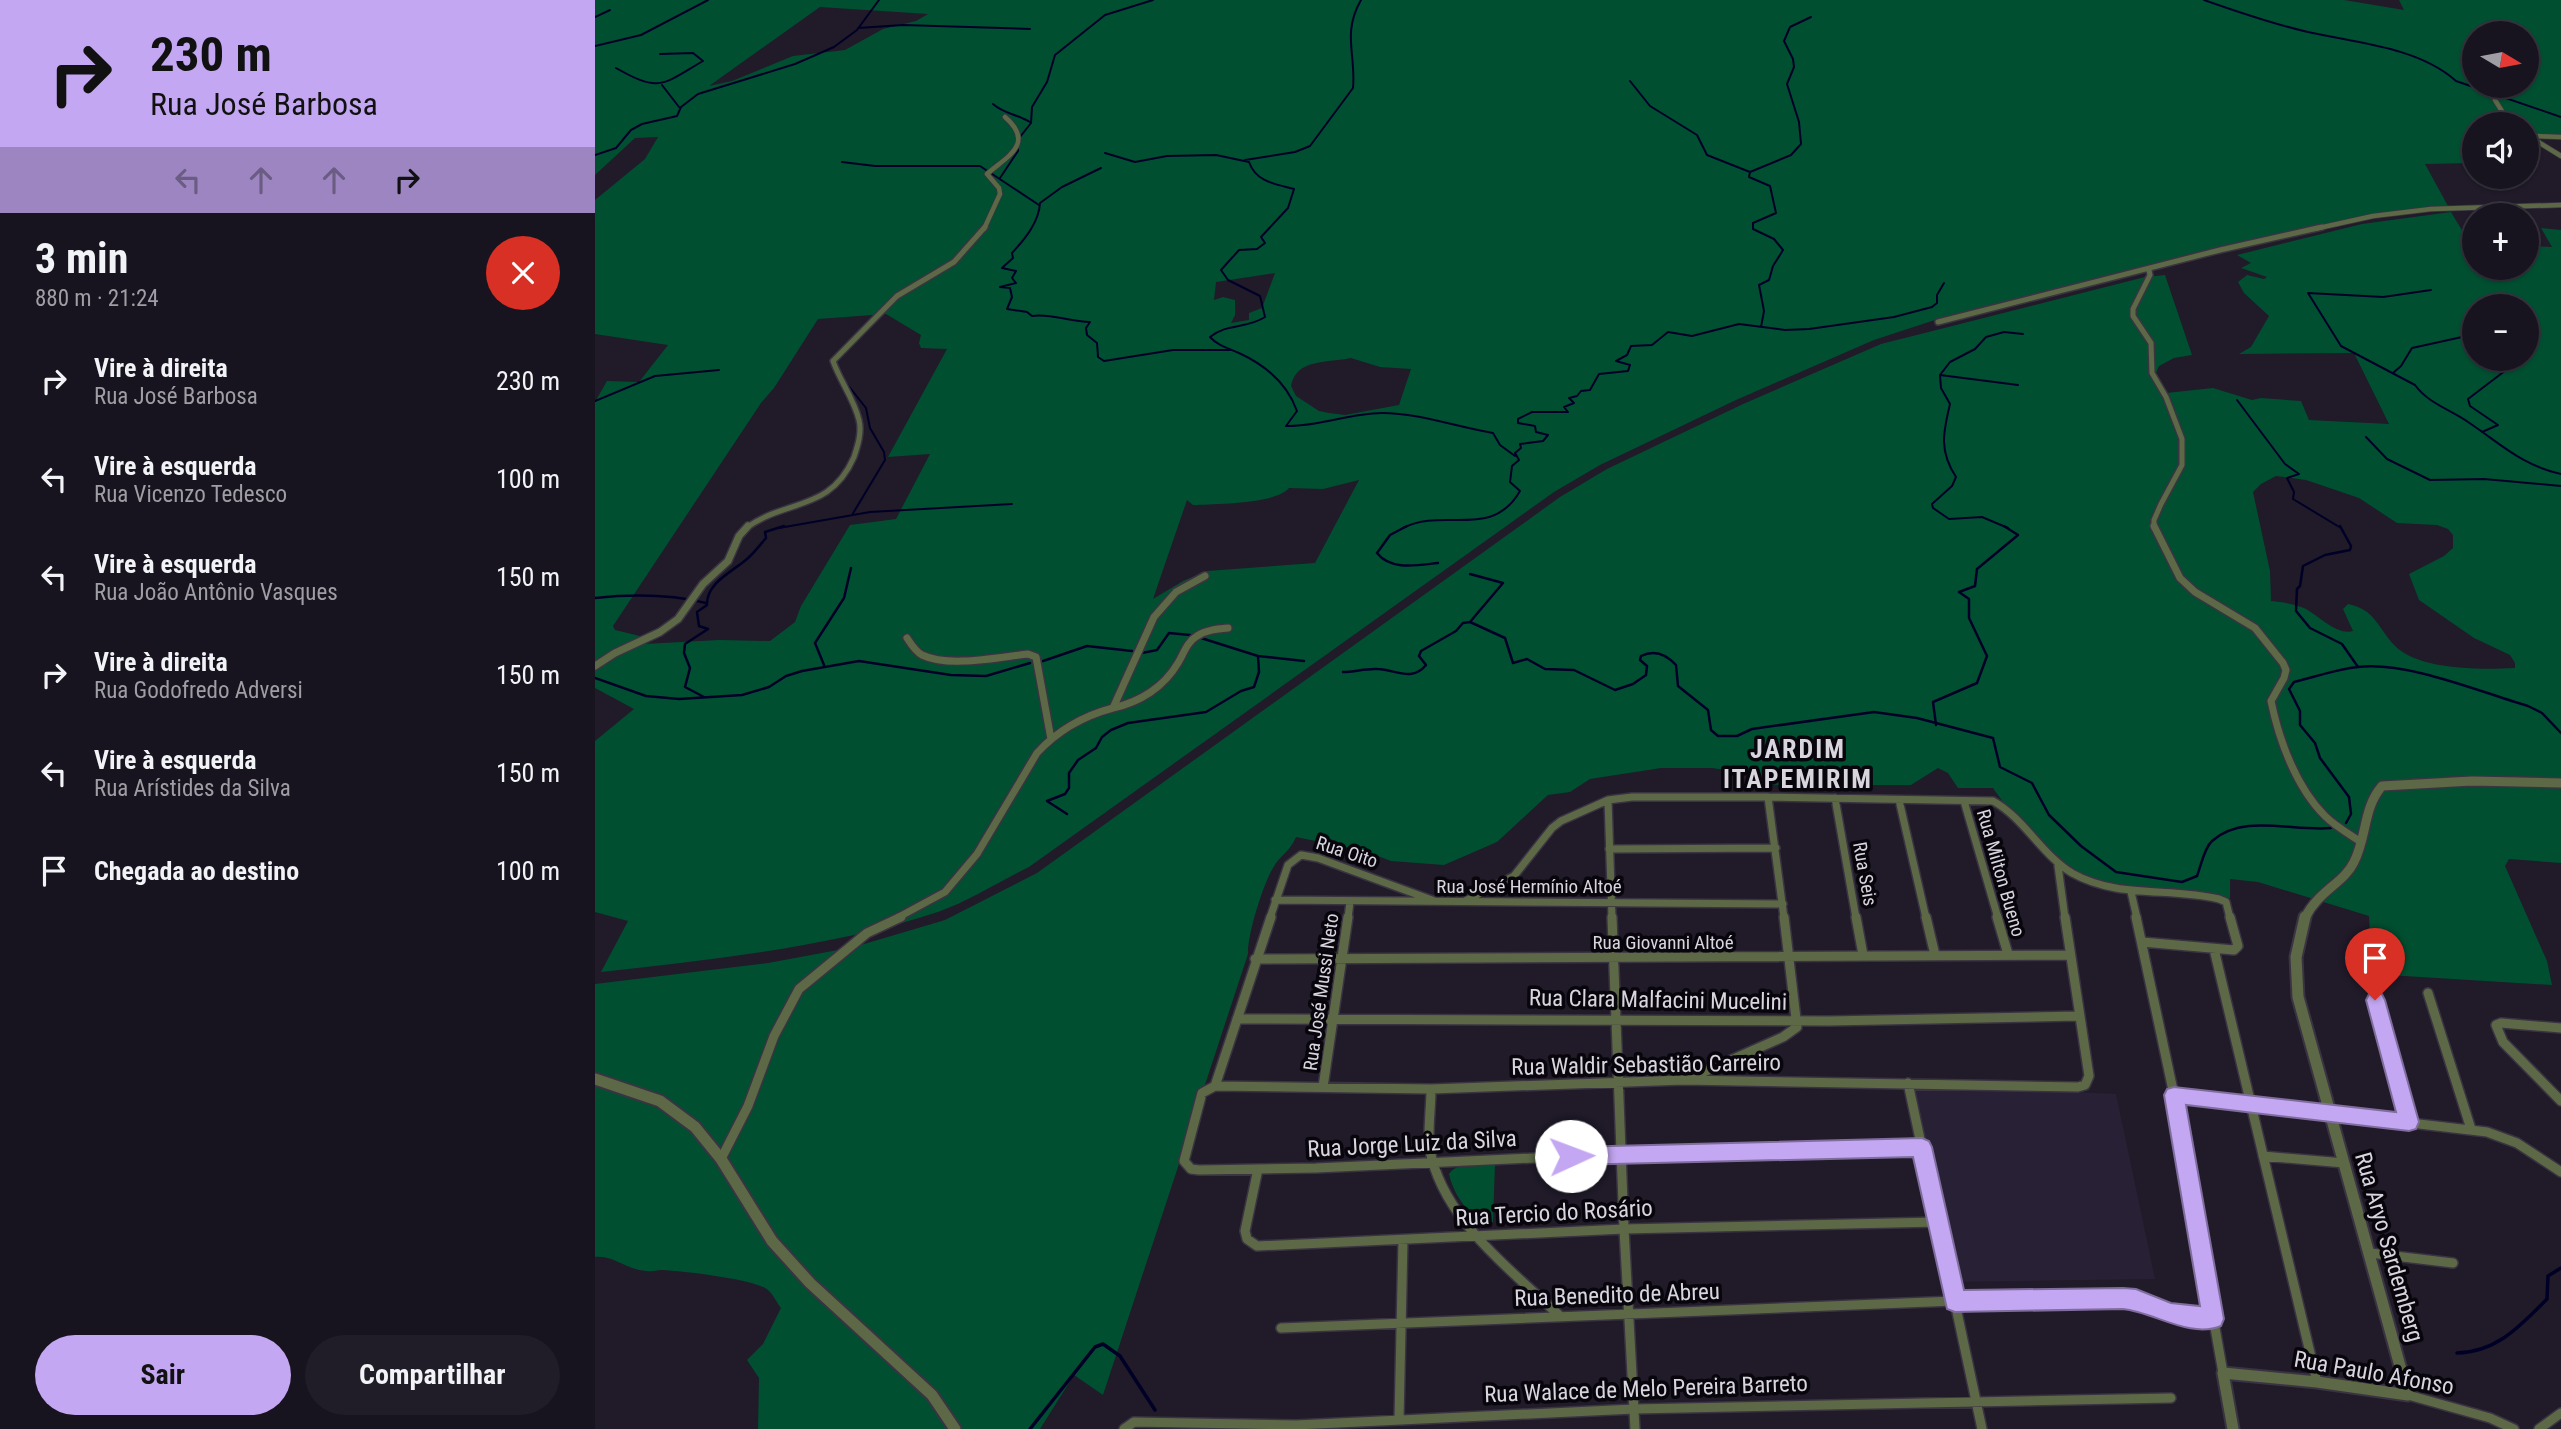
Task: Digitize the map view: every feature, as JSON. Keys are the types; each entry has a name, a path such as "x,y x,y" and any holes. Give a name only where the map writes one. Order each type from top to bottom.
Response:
{"street":[{"path":"2495,100 2502,112"},
{"path":"595,666 613,653 678,619 700,587 730,559 737,539 750,524 773,512 825,496 847,475 858,443 860,420 841,384 833,361 897,296 948,267 982,233 1000,194 999,188 987,174 1013,156 1017,149 1015,128 1005,117"},
{"path":"2539,135 2561,137"},
{"path":"2539,142 2561,156"},
{"path":"1938,321 2220,250 2373,216 2431,209 2561,205"},
{"path":"2149,270 2150,275 2133,309 2133,316 2151,343 2152,373 2170,407 2182,439 2182,465 2161,504 2154,528 2181,578 2195,592 2255,628 2283,663 2286,670 2284,678 2271,701 2277,727 2317,806 2333,822 2361,842"},
{"path":"1114,708 1149,626 1159,611 1174,593 1205,576"},
{"path":"721,1160 748,1106 774,1036 799,989 867,933 931,902 945,892 977,854 1037,753 1051,739 1085,716 1136,700 1167,679 1180,655 1199,634 1209,629 1228,628"},
{"path":"907,638 916,651 929,657 952,659 1028,654 1036,657 1051,739"},
{"name":"Rua Aryo Sardemberg","path":"2408,1395 2298,997 2294,963 2303,924 2320,895 2348,872 2361,842 2374,796 2382,786 2472,781 2561,783"},
{"path":"1465,901 1514,876 1552,828 1561,821 1608,800 1632,797 1769,797 1993,801 2004,807 2058,866 2087,882 2131,892 2218,899 2226,902 2238,943 2234,950 2142,942"},
{"path":"1684,1080 1792,1032 1798,1021 1769,797"},
{"name":"Rua Seis","path":"1835,798 1863,955"},
{"path":"1608,800 1623,1229 1635,1429"},
{"path":"1899,800 1935,955"},
{"name":"Rua Milton Bueno","path":"1964,801 2008,954"},
{"path":"1609,849 1776,848"},
{"name":"Rua Oito","path":"1275,900 1288,865 1301,855 1329,862 1434,901"},
{"path":"2058,866 2078,1016"},
{"path":"2131,892 2174,1095 2233,1429"},
{"path":"1215,1086 1275,900"},
{"name":"Rua José Hermínio Altoé","path":"1275,900 1783,904"},
{"name":"Rua José Mussi Neto","path":"1323,1087 1335,1018 1349,902"},
{"path":"2214,949 2317,1382"},
{"name":"Rua Giovanni Altoé","path":"1255,959 2070,955"},
{"path":"2428,993 2471,1129"},
{"path":"2375,1000 2409,1122"},
{"name":"Rua Clara Malfacini Mucelini","path":"1237,1018 1798,1021 2078,1016"},
{"name":"Rua Waldir Sebastião Carreiro","path":"1215,1086 1430,1089 1684,1080 2078,1087 2088,1082 2089,1076 2078,1016"},
{"path":"2561,1028 2501,1024 2496,1026 2503,1042 2561,1101"},
{"path":"595,1079 660,1101 695,1127 721,1160 772,1241 810,1283 932,1395 955,1429"},
{"path":"1908,1083 1982,1429"},
{"name":"Rua Jorge Luiz da Silva","path":"1215,1086 1202,1093 1184,1161 1191,1169 1922,1147"},
{"path":"1430,1089 1433,1161 1462,1216 1476,1235 1560,1316"},
{"path":"2174,1095 2471,1129 2500,1135 2517,1143 2561,1172"},
{"path":"2263,1156 2344,1163"},
{"name":"Rua Tercio do Rosário","path":"1258,1169 1245,1231 1251,1244 1270,1247 1623,1229 1938,1222"},
{"path":"1399,1419 1403,1240"},
{"path":"2370,1253 2453,1263"},
{"name":"Rua Benedito de Abreu","path":"1281,1328 1955,1301 2123,1298 2171,1313 2213,1319"},
{"name":"Rua Paulo Afonso","path":"2223,1373 2317,1382 2408,1395 2490,1418 2514,1429"},
{"name":"Rua Walace de Melo Pereira Barreto","path":"1124,1429 1134,1422 1296,1425 1634,1409 2171,1398"},
{"path":"2539,1429 2561,1413"}],"shaded area":[{"path":"1913,1084 2116,1094 2155,1279 1956,1282"}],"green space":[{"path":"595,0 2344,0 2404,10 2399,0 2561,0 2561,139 2539,138 2539,112 2462,112 2462,163 2425,164 2448,206 2380,213 2239,243 1938,319 1874,340 1736,400 1600,465 1554,492 1029,867 973,897 938,912 855,935 771,951 601,972 628,921 595,912 595,741 634,709 595,688 595,402 607,381 639,382 668,345 595,334 595,200 645,159 658,137 635,138 595,175","holes":["820,7 928,14 916,21 883,29 845,50 793,56 732,81 709,86","1275,273 1262,308 1249,313 1249,320 1231,323 1235,315 1235,300 1223,297 1214,300 1216,282","886,314 921,335 921,348 947,349 888,457 930,454 896,519 850,525 801,606 795,622 770,641 719,640 644,644 638,641 640,636 615,630 613,626 818,319","1351,358 1380,367 1411,369 1399,405 1345,415 1319,411 1296,396 1291,386 1294,377 1306,366","1359,480 1315,563 1207,571 1183,581 1153,599 1187,500 1193,505 1244,502 1272,497 1289,488 1323,489"]},
{"path":"2451,212 2462,230 2462,280 2539,280 2539,246 2552,247 2541,228 2561,230 2561,863 2509,859 2505,866 2547,961 2552,985 2372,974 2369,916 2258,882 2230,879 2230,898 2142,891 2091,880 2080,875 2053,853 2011,811 1993,788 1958,788 1948,773 1938,768 1911,785 1779,785 1767,784 1740,772 1712,768 1661,768 1590,779 1570,792 1548,795 1497,842 1444,865 1391,861 1365,851 1296,837 1273,868 1260,897 1248,954 1103,1395 1074,1375 1040,1429 758,1429 759,1378 747,1360 763,1344 781,1308 770,1292 761,1286 734,1279 662,1270 639,1270 608,1258 595,1257 595,984 768,963 854,947 945,920 1037,873 1560,497 1607,469 1743,404 1881,344 2145,277 2165,275 2192,355 2174,358 2159,366 2155,375 2166,393 2213,388 2252,400 2261,398 2301,401 2309,420 2389,424 2354,353 2239,354 2251,347 2269,316 2244,293 2238,282 2247,275 2264,279 2267,277 2241,268 2251,263 2237,255 2362,224","holes":["2276,476 2306,480 2359,498 2397,523 2437,525 2448,529 2453,535 2453,548 2444,556 2409,574 2419,600 2474,638 2510,655 2515,668 2452,667 2419,660 2395,646 2365,610 2348,604 2343,609 2353,631 2347,632 2334,628 2304,608 2271,601 2270,571 2253,492"]},
{"path":"1495,1164 1493,1222 1477,1217 1464,1206 1454,1190 1449,1174 1463,1165"}],"waterway":[{"path":"595,46 641,35 708,0"},
{"path":"858,28 879,0"},
{"path":"1020,137 1031,123 1032,107 1047,82 1055,55 1105,15 1153,0"},
{"path":"1245,160 1295,152 1310,146 1353,88 1351,33 1355,12 1361,0"},
{"path":"2204,0 2295,29 2405,53 2441,70 2456,81 2561,117"},
{"path":"595,17 610,10"},
{"path":"1750,172 1791,155 1801,144 1799,122 1787,84 1794,67 1793,59 1784,41 1790,27 1811,17"},
{"path":"858,28 903,25 1030,29"},
{"path":"595,155 616,148 631,130 642,124 677,116 681,107 698,94 795,64 834,47 858,28"},
{"path":"616,68 642,81 661,83 703,61 693,53 660,54"},
{"path":"1630,81 1650,106 1697,135 1707,155 1750,172"},
{"path":"662,85 679,107"},
{"path":"993,104 1030,122"},
{"path":"1000,178 1018,151 1018,143"},
{"path":"1105,153 1135,162 1167,156 1216,155 1249,162 1261,178 1294,189 1288,208 1261,237 1265,243 1257,249 1239,250 1221,270 1228,280 1260,296 1265,317 1223,330 1210,337 1220,345 1258,363 1281,384 1297,411 1286,426 1358,415 1410,415 1493,433 1500,445 1515,456"},
{"path":"842,162 875,166 980,166 1039,205"},
{"path":"1101,168 1062,187 1040,203 1030,230 1012,253 1013,258 1002,268 1016,271 1012,278 1016,283 1000,287 1010,288 1012,297 1007,309 1027,312 1032,316 1090,322 1086,328 1087,335 1097,343 1098,357 1104,361 1173,350 1230,350"},
{"path":"1750,172 1749,177 1770,186 1776,213 1753,223 1753,229 1774,239 1783,250 1773,266 1769,280 1759,285 1764,311 1761,327"},
{"path":"1761,327 1809,329 1894,317 1932,307 1937,303 1937,295 1944,283"},
{"path":"2431,290 2383,297 2308,293 2341,346 2415,385 2432,401 2523,459 2561,474"},
{"path":"1404,528 1435,520 1481,519 1509,506 1520,491 1510,482 1512,466 1519,460 1515,453 1521,448 1520,444 1543,441 1548,435 1536,432 1535,426 1518,423 1518,419 1532,412 1568,412 1564,407 1574,403 1569,398 1577,396 1581,391 1590,390 1599,374 1628,371 1630,365 1616,361 1627,355 1631,346 1652,345 1668,332 1692,336 1739,324 1761,327"},
{"path":"1940,375 1950,362 1975,349 1986,337 2004,332 2023,334"},
{"path":"2393,373 2401,366 2412,348 2462,337"},
{"path":"595,401 655,376 719,370"},
{"path":"2482,432 2498,425 2470,406 2468,399 2505,371"},
{"path":"1940,375 2018,385"},
{"path":"1940,375 1941,388 1950,404 1944,433 1945,450 1956,477 1952,486 1932,504 1933,508 1949,519 1982,517 2005,527"},
{"path":"847,384 866,408 870,428 884,452 885,460 852,515"},
{"path":"2237,400 2285,464 2299,474 2287,478 2294,492 2293,499 2341,528"},
{"path":"2366,437 2387,459 2430,480 2484,479 2561,486"},
{"path":"779,528 870,512 1012,504"},
{"path":"704,697 685,687 690,668 684,653 685,644 708,629 699,626 697,612 707,605 715,584 757,549 766,538 765,532 784,526"},
{"path":"2340,526 2351,546 2350,550 2325,555 2303,566 2300,586 2297,589 2296,611 2310,628 2342,644 2358,667"},
{"path":"1936,723 1933,702 1977,683 1987,656 1969,618 1969,599 1959,592 1975,586 1977,569 2018,535 2005,527"},
{"path":"1404,528 1390,535 1377,553 1397,565 1438,563"},
{"path":"824,665 815,643 844,598 851,568"},
{"path":"1470,574 1503,583 1470,622"},
{"path":"595,598 651,596 706,603"},
{"path":"1343,672 1374,669 1403,674 1415,673 1426,665 1419,656 1421,651 1456,631 1463,623 1470,622"},
{"path":"1470,622 1505,638 1513,663 1527,659 1545,669 1574,670 1615,690 1633,684 1646,675 1647,666 1640,660 1641,656 1651,653 1664,655 1676,665 1678,686 1708,710 1711,730 1718,736 1737,736 1752,729 1874,712 1936,723"},
{"path":"1142,653 1157,650 1169,633 1190,635"},
{"path":"1201,638 1258,656"},
{"path":"1043,661 1087,646 1132,651"},
{"path":"1067,814 1047,801 1065,794 1069,788 1069,773 1078,760 1096,748 1102,737 1128,723 1206,712 1241,691 1254,687 1259,672 1258,656"},
{"path":"1258,656 1304,661"},
{"path":"595,678 646,696 679,699 742,695 769,687 786,676 802,671 859,661 951,675 986,676 1030,663"},
{"path":"2358,667 2377,666 2421,673 2528,706 2542,713 2561,733"},
{"path":"2346,823 2351,814 2349,797 2320,758 2315,743 2300,725 2300,711 2289,689 2294,682 2358,667"},
{"path":"1936,723 1993,738 2000,767 2032,783 2049,815 2081,846 2116,872 2182,882 2197,876 2209,844 2224,833 2254,826 2331,828"},
{"path":"2457,1353 2484,1348 2517,1328 2547,1299 2548,1276 2561,1268"},
{"path":"1030,1429 1095,1347 1103,1344 1120,1356 1155,1410"}],"district":[{"name":"JARDIM ITAPEMIRIM","path":"1798,764"}],"route":[{"path":"1571,1156 1922,1147 1955,1301 2123,1298 2136,1300 2158,1310 2213,1319 2174,1095 2409,1122 2375,1000"}]}
